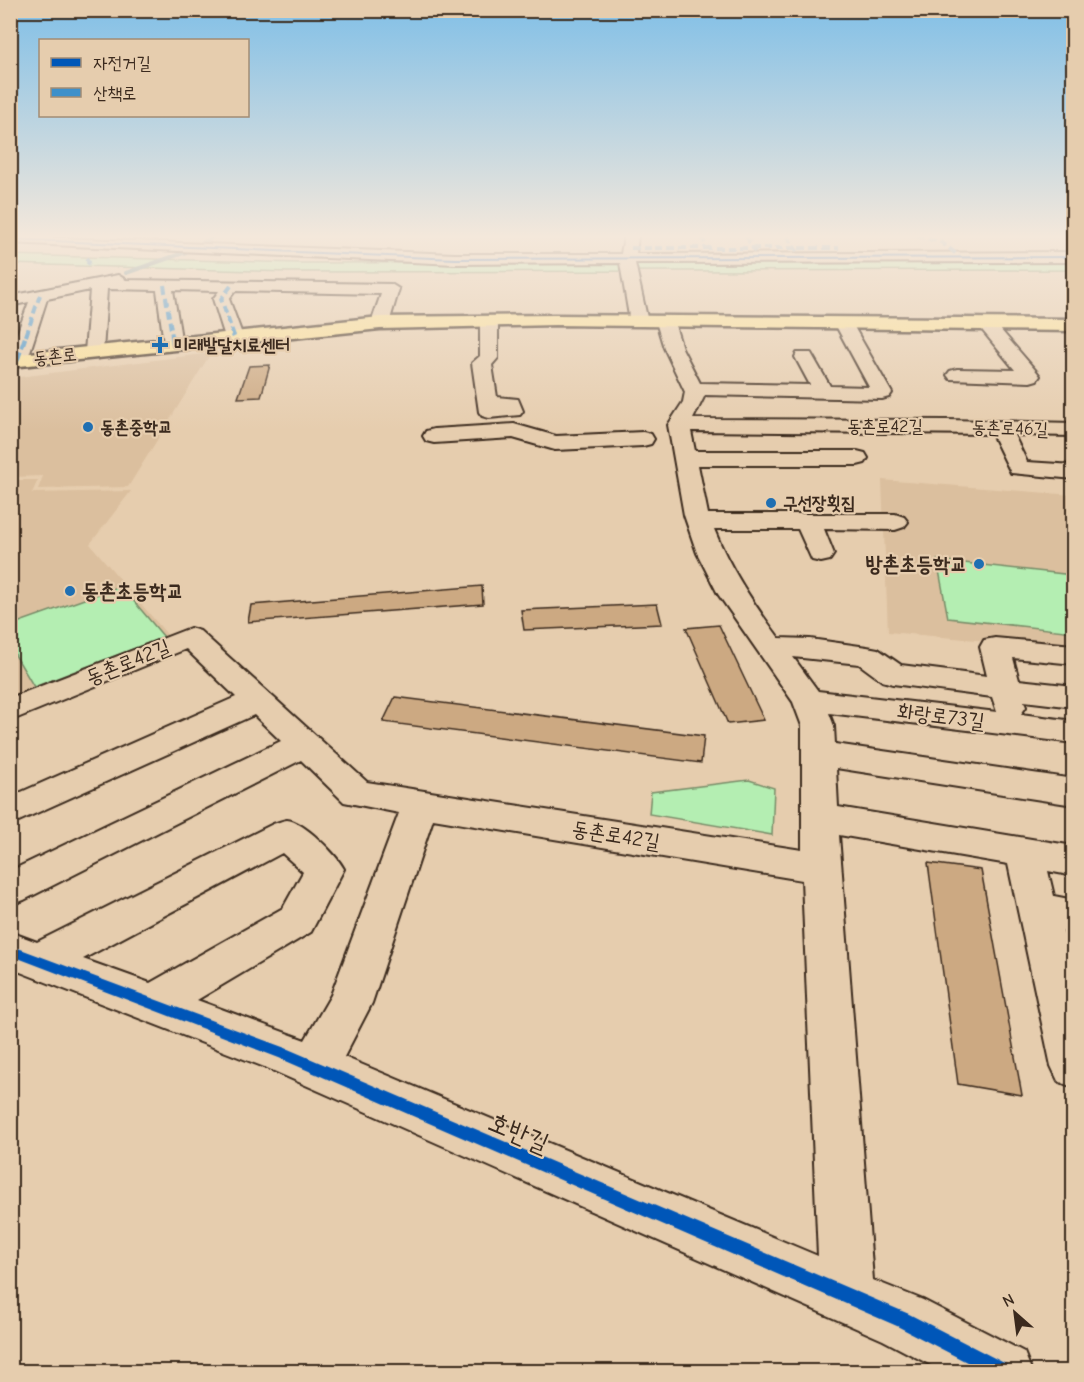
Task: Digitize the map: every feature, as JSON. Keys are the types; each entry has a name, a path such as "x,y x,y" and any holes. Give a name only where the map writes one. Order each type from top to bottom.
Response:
{"main road":[{"name":"동촌로","path":"14,361 380,323 489,321 1074,325"}],"street":[{"name":"동촌로","path":"14,361 38,300"},
{"name":"동촌로","path":"94,352 98,300"},
{"path":"165,300 173,344"},
{"path":"222,300 234,337"},
{"path":"380,323 387,300"},
{"path":"642,300 652,322 674,348 689,406 686,458 698,520 710,553 732,594 808,700 818,726 821,868 847,1297"},
{"path":"488,404 482,363 489,358 489,321"},
{"path":"689,406 823,392 882,393 844,324"},
{"path":"957,375 1030,376 987,325"},
{"path":"804,357 823,392"},
{"path":"971,358 1016,359"},
{"path":"689,406 901,410"},
{"name":"동촌로42길","path":"689,406 809,426 947,426"},
{"path":"809,426 825,458"},
{"name":"동촌로46길","path":"947,426 1074,430"},
{"path":"1000,427 1019,468 1074,472"},
{"path":"434,436 514,431 555,443 643,439"},
{"path":"686,458 857,458"},
{"path":"698,520 895,522"},
{"path":"807,521 821,554"},
{"name":"동촌로42길","path":"10,710 190,637 357,793 821,868"},
{"path":"770,647 810,648 867,656 893,674 1074,697"},
{"path":"1015,725 995,647 1074,655"},
{"path":"10,812 258,700"},
{"name":"화랑로73길","path":"808,700 1074,732"},
{"path":"10,889 304,744"},
{"path":"818,753 1074,792"},
{"path":"314,1067 350,1003 420,804"},
{"path":"819,818 1074,861"},
{"path":"25,955 286,834 325,869 297,920 153,1004"},
{"path":"1024,852 1056,914 1074,1066"},
{"name":"호반길","path":"25,955 314,1067 903,1320 1004,1371"}],"shaded area":[{"name":"동촌중학교","path":"211,353 128,487 38,489 43,476 11,477 11,378"},
{"name":"동촌초등학교","path":"11,480 38,480 32,493 131,491 90,544 171,639 11,701"},
{"name":"방촌초등학교","path":"882,480 1073,495 1073,649 888,632"}],"green space":[{"path":"937,560 1073,575 1073,632 948,618"},
{"path":"121,586 164,637 34,687 11,648 11,625"},
{"path":"749,780 774,788 772,835 649,814 651,792"}],"building":[{"path":"270,365 261,397 238,398 249,366"},
{"path":"482,586 483,604 248,622 251,605"},
{"path":"657,604 662,624 524,630 521,610"},
{"path":"719,625 764,720 728,724 686,628"},
{"path":"395,697 704,736 701,763 383,722"},
{"path":"928,863 981,870 1022,1095 958,1084"}],"marked path":[{"path":"17,361 38,300"},
{"path":"166,300 173,344"},
{"path":"222,300 234,337"}],"cycle path":[{"path":"10,950 283,1053 903,1320 1004,1372"}],"place":[{"name":"미래발달치료센터","path":"160,345"},
{"name":"동촌중학교","path":"88,427"},
{"name":"구선장횟집","path":"771,503"},
{"name":"방촌초등학교","path":"979,564"},
{"name":"동촌초등학교","path":"70,591"}]}
